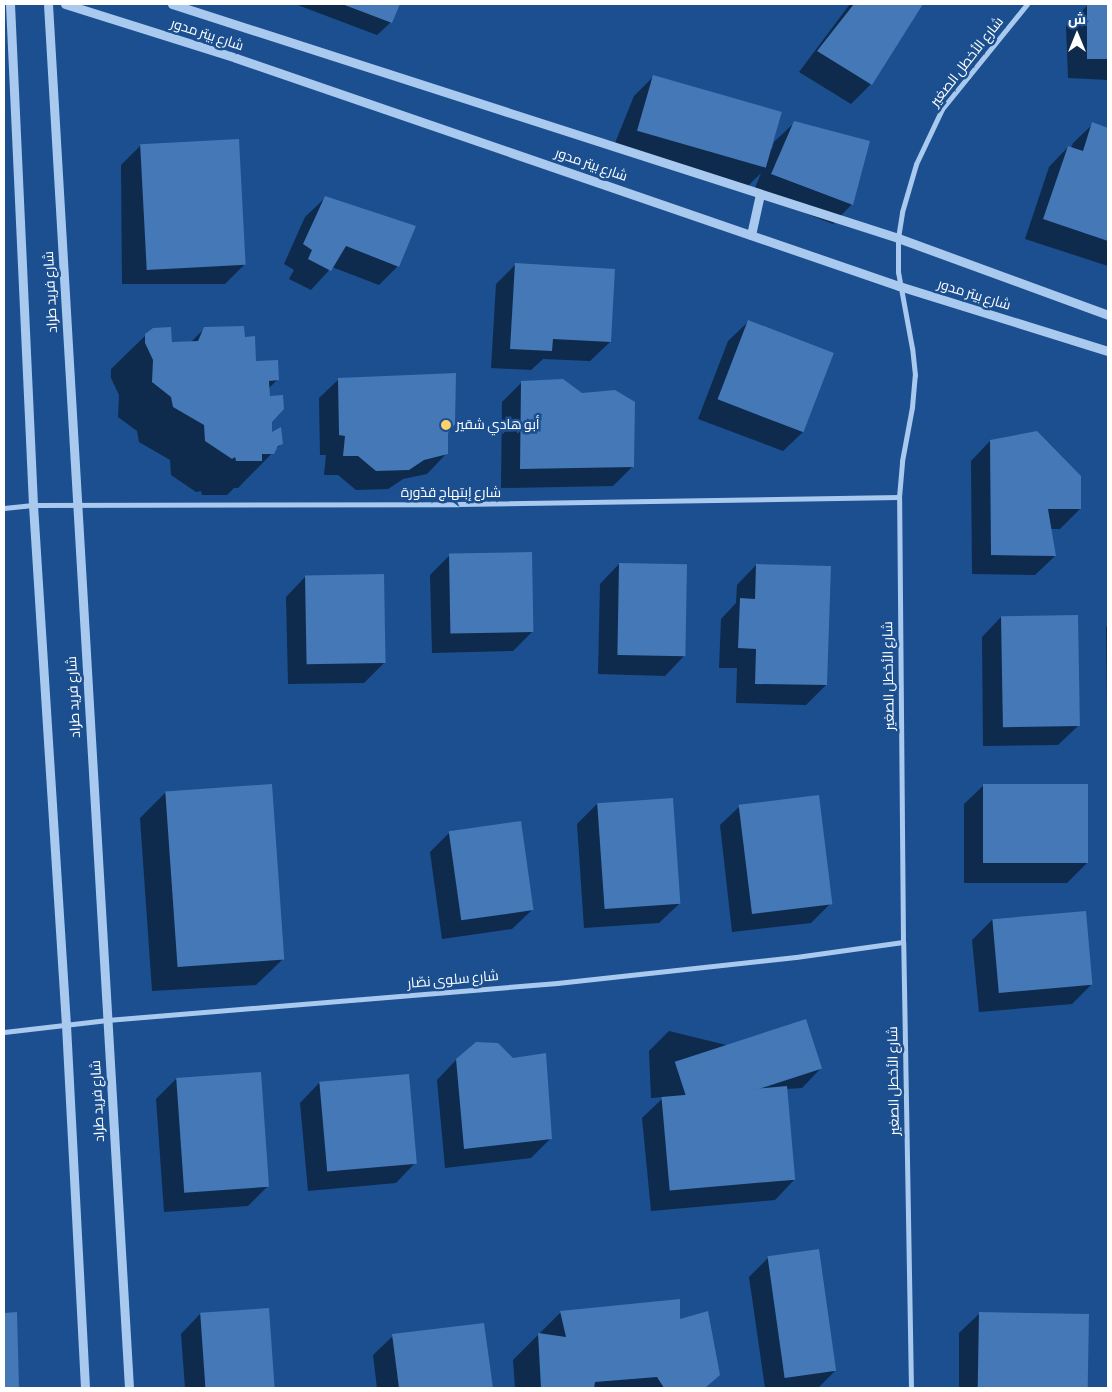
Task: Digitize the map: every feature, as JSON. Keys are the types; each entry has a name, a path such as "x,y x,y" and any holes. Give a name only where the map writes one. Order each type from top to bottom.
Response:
{"street":[{"name":"شارع فريد طراد","path":"10,4 33,505 66,1025 85,1388"},
{"name":"شارع فريد طراد","path":"48,4 129,1388"},
{"name":"شارع بيتر مدور","path":"65,4 236,58 899,286 1108,351"},
{"name":"شارع بيتر مدور","path":"172,4 898,238 1108,315"},
{"name":"شارع الأخطل الصغير","path":"911,1388 902,942 898,497 915,375 912,348 899,286 898,238 902,212 916,164 942,109 1026,4"},
{"path":"751,235 760,194"},
{"name":"شارع إبتهاج قدّورة","path":"4,508 33,505 459,504 898,497"},
{"name":"شارع سلوى نصّار","path":"4,1032 107,1020 557,983 796,957 902,942"}],"building":[{"path":"342,4 400,4 392,23"},
{"path":"854,4 923,4 872,85 817,51"},
{"path":"1087,4 1108,4 1108,59 1087,59"},
{"path":"653,75 782,112 766,168 637,131"},
{"path":"794,121 870,141 853,205 771,174"},
{"path":"1092,122 1108,128 1108,241 1043,219 1068,146 1083,151"},
{"path":"239,139 246,265 147,270 140,144"},
{"path":"325,196 416,226 399,267 346,246 331,271 308,259 312,250 303,244"},
{"path":"515,263 615,269 611,342 553,339 552,351 510,349"},
{"path":"748,320 834,353 803,432 718,399"},
{"path":"244,326 245,337 255,336 256,361 278,360 279,380 269,381 270,396 283,395 284,409 272,422 272,432 281,427 283,444 278,446 274,454 262,454 262,461 236,461 235,457 232,459 205,441 204,425 173,407 171,397 152,382 153,360 145,343 145,334 153,328 171,327 172,342 198,341 204,327"},
{"path":"456,373 455,424 448,433 448,454 424,460 409,470 376,471 358,456 343,456 345,436 339,435 338,378"},
{"path":"563,379 582,393 615,390 635,402 634,467 520,469 521,381"},
{"path":"1037,431 1081,476 1081,509 1048,509 1056,556 991,555 990,440"},
{"path":"532,552 533,632 450,633 449,553"},
{"path":"619,563 687,564 685,656 617,655"},
{"path":"756,564 831,566 827,685 755,684 756,649 738,648 740,598 755,599"},
{"path":"384,574 386,663 307,664 305,575"},
{"path":"1078,615 1080,726 1003,727 1001,616"},
{"path":"272,784 284,960 178,967 165,791"},
{"path":"983,784 1088,784 1088,863 983,863"},
{"path":"819,795 832,904 752,914 739,805"},
{"path":"673,798 680,904 605,909 597,803"},
{"path":"521,821 534,910 461,920 449,831"},
{"path":"1086,911 1092,985 999,993 992,919"},
{"path":"806,1019 822,1068 691,1111 675,1062"},
{"path":"476,1042 498,1043 513,1058 546,1053 552,1139 464,1149 456,1059"},
{"path":"261,1072 269,1187 184,1193 176,1078"},
{"path":"409,1074 417,1164 327,1172 319,1082"},
{"path":"787,1086 795,1180 670,1191 661,1097"},
{"path":"819,1249 836,1371 785,1378 768,1256"},
{"path":"680,1299 680,1319 708,1311 720,1375 705,1388 664,1388 657,1377 595,1382 594,1388 541,1388 538,1333 566,1337 560,1311"},
{"path":"269,1308 275,1388 205,1388 200,1313"},
{"path":"17,1312 19,1388 4,1388 4,1313"},
{"path":"979,1312 1089,1314 1088,1388 978,1388"},
{"path":"484,1323 493,1388 399,1388 392,1334"}],"place":[{"name":"أبو هادي شقير","path":"446,425"}]}
